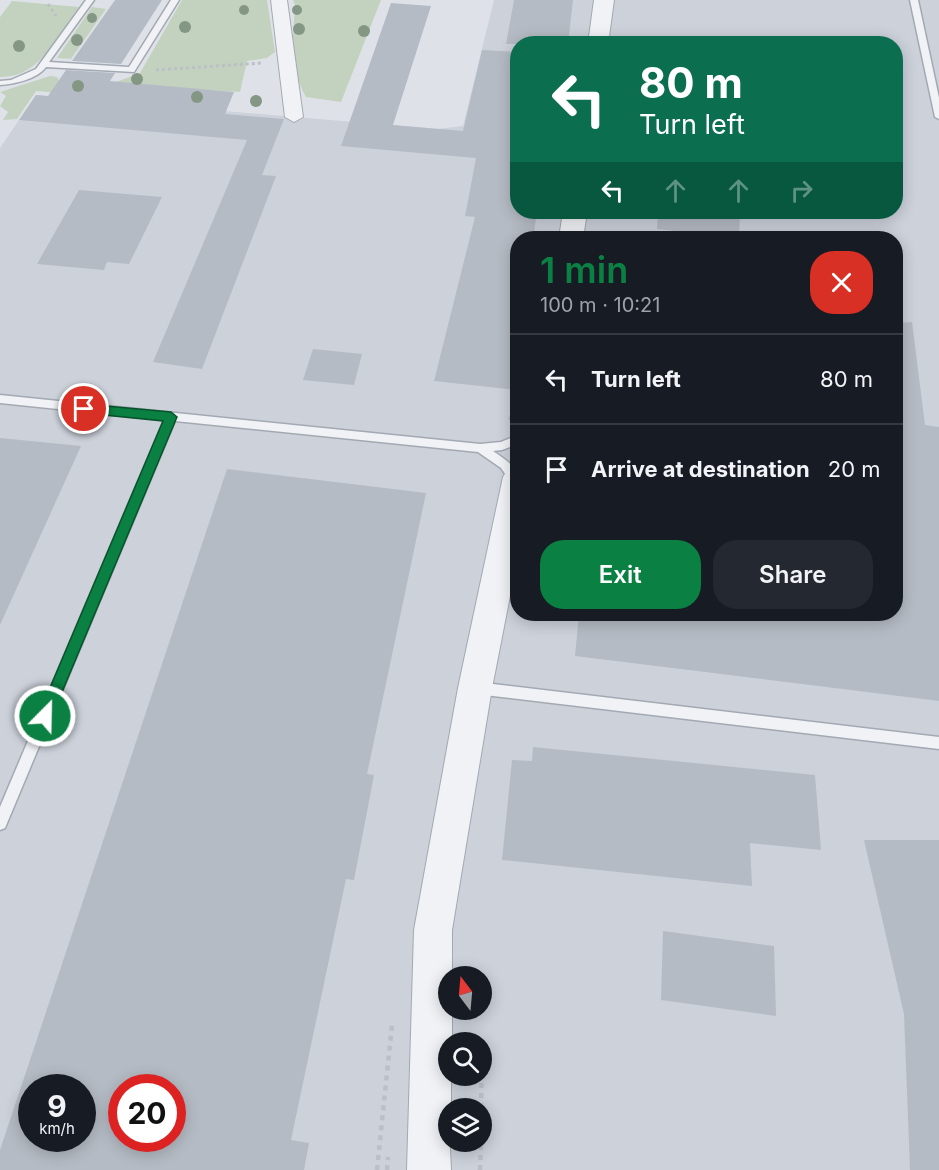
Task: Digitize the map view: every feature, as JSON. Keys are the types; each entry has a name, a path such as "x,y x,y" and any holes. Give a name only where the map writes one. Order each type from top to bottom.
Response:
{"street":[{"path":"279,0 285,64 294,117"},
{"path":"599,36 604,0"},
{"path":"429,1170 433,930 475,688 510,514"}],"lane":[{"path":"42,68 90,0"},
{"path":"0,83 12,82 42,68 131,70 175,0"},
{"path":"914,0 939,117"},
{"path":"0,399 480,448 502,446 510,442"},
{"path":"0,823 171,417"},
{"path":"480,448 498,459 510,472"},
{"path":"475,688 939,743"}],"path":[{"path":"131,70 186,69 234,62 285,64"},
{"path":"480,1170 481,1152"}],"shaded area":[{"path":"494,0 939,0 939,1170 0,1170 0,148 36,95 437,129 463,126"}],"green space":[{"path":"182,0 267,0 275,52 267,58 247,61 240,92 194,89 146,101 36,91 17,119 3,120 8,112 0,106 6,96 0,92 50,76 57,77 60,83 116,82 140,73"},
{"path":"293,0 381,0 341,102 306,97 294,62 295,5"},
{"path":"12,1 79,7 47,53 37,63 14,75 0,77 0,17"},
{"path":"92,7 106,9 71,59 57,58"}],"building":[{"path":"115,0 162,0 121,64 72,61"},
{"path":"514,0 573,0 569,36 510,36 510,44 506,44"},
{"path":"391,3 431,6 393,125 463,131 482,50 510,52 510,219 536,219 534,231 510,231 510,389 434,381 475,217 465,216 476,158 341,146"},
{"path":"66,70 115,73 110,81 234,92 225,114 284,119 262,175 276,176 202,369 153,362 247,140 19,120 36,95 48,96"},
{"path":"79,190 162,197 129,264 107,262 104,270 37,264"},
{"path":"658,219 740,219 739,231 657,229"},
{"path":"912,322 925,425 939,427 939,701 575,656 578,621 903,621 903,323"},
{"path":"313,349 362,354 354,385 303,380"},
{"path":"0,438 81,446 0,625"},
{"path":"227,469 426,493 367,774 374,775 354,880 346,879 291,1140 309,1143 304,1170 0,1170 0,1150 18,1096 18,1152 96,1152 96,1074 25,1074"},
{"path":"533,747 815,775 821,850 750,843 752,886 502,860 512,760 532,761"},
{"path":"864,840 939,840 939,1170 910,1170 904,1014"},
{"path":"663,931 774,946 776,1016 661,1000"}],"route":[{"path":"45,716 171,417 84,409"}]}
